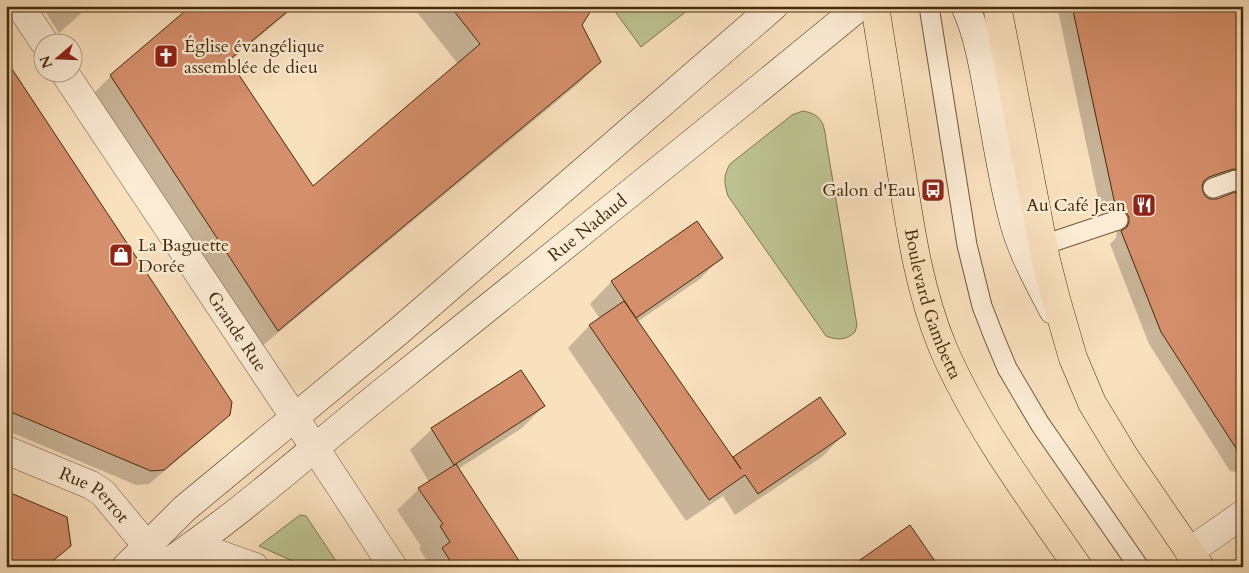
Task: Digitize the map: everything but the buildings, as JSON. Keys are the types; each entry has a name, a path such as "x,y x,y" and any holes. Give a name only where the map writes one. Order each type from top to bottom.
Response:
{"main road":[{"path":"20,6 37,32"},
{"path":"126,567 157,559 184,509 399,331 774,6"},
{"name":"Rue Nadaud","path":"157,559 193,545 210,533 392,384 529,277 860,6"},
{"name":"Boulevard Gambetta","path":"875,6 913,246 924,290 942,346 966,398 993,444 1078,567"},
{"path":"965,6 973,25 982,64 1015,228 1022,249 1066,336"},
{"path":"998,6 1043,245 1066,336 1082,380 1104,424 1194,559 1243,514"},
{"name":"Grande Rue","path":"71,82 393,567"},
{"name":"Rue Perrot","path":"6,450 91,485 103,494 157,559"},
{"path":"193,545 255,567"}],"lane":[{"path":"929,6 967,245 982,306 1007,368 1035,417 1139,567"},
{"path":"1213,188 1236,180 1243,184"},
{"path":"1043,245 1118,220"}],"green space":[{"path":"611,6 693,6 641,47"},
{"path":"803,111 816,115 822,123 825,133 857,325 855,332 844,338 837,339 826,336 728,196 726,187 725,176 730,164 792,115"},
{"path":"300,515 306,516 340,567 306,567 259,546"}],"place":[{"name":"Église évangélique assemblée de dieu","path":"166,56"},
{"name":"Galon d'Eau","path":"933,190"},
{"name":"Au Café Jean","path":"1144,205"},
{"name":"La Baguette Dorée","path":"121,255"}]}
